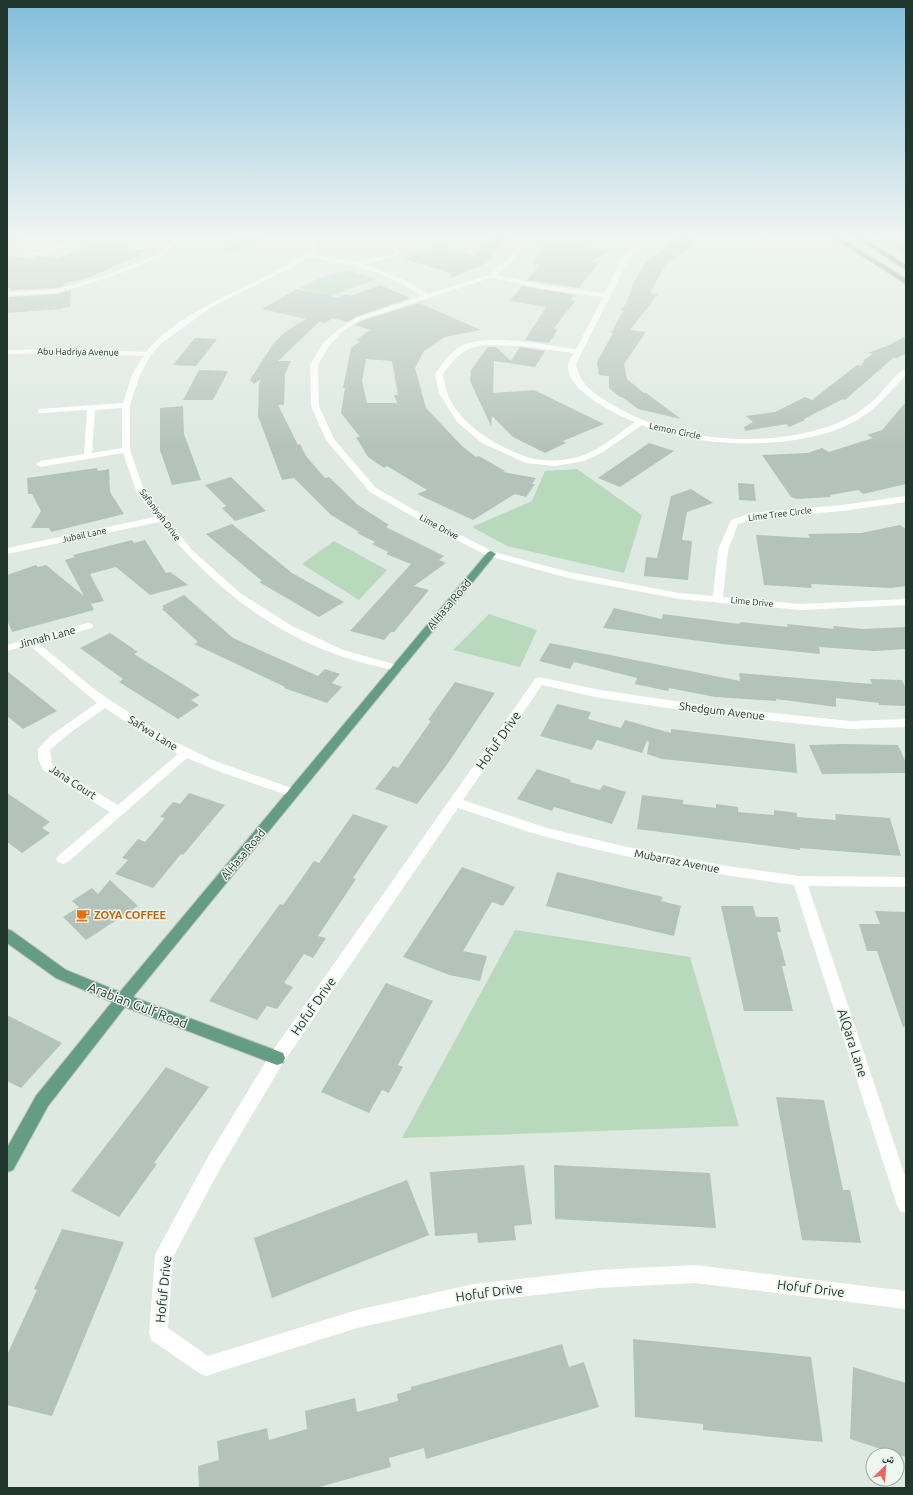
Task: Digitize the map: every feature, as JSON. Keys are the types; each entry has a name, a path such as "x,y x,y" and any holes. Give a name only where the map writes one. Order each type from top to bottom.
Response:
{"main road":[{"name":"AlHasa Road","path":"7,1164 42,1101 122,1000 491,554"},
{"name":"Arabian Gulf Road","path":"7,935 61,974 122,1000 277,1058"}],"street":[{"name":"Safaniyah Drive","path":"208,308 180,325 160,340 148,354 136,375 126,405 126,450 141,493 189,552 236,595 288,628 339,652 397,668"},
{"name":"Lime Drive","path":"393,308 358,320 340,331 326,345 314,366 315,406 330,440 373,490 434,525 491,554 568,575 678,596 801,607 906,602"},
{"name":"Lemon Circle","path":"601,308 572,364 575,377 586,391 614,411 642,425 693,436 746,441 808,435 850,421 871,406 906,371"},
{"path":"579,351 506,344 482,343 466,346 452,358 439,374 443,393 460,420 485,441 526,460 555,462 582,459 642,425"},
{"name":"Abu Hadriya Avenue","path":"7,352 76,351 148,354"},
{"path":"41,411 126,405"},
{"path":"88,456 91,408"},
{"path":"40,464 126,450"},
{"name":"Lime Tree Circle","path":"718,599 721,553 726,536 734,522 751,516 842,508 906,499"},
{"name":"Jubail Lane","path":"7,551 161,519"},
{"name":"Jinnah Lane","path":"7,648 88,626"},
{"name":"Safwa Lane","path":"32,642 59,667 106,702 162,740 186,753 225,770 293,793"},
{"name":"Shedgum Avenue","path":"539,681 600,694 715,711 850,725 906,723"},
{"name":"Hofuf Drive","path":"539,681 277,1058 215,1161 164,1255 158,1333 206,1366 357,1319 466,1294 598,1279 695,1274 906,1300"},
{"name":"Jana Court","path":"106,702 56,738 44,749 43,758 47,767 118,811"},
{"path":"63,859 186,753"},
{"name":"Mubarraz Avenue","path":"455,802 546,832 623,851 727,871 799,882 906,882"},
{"name":"AlQara Lane","path":"799,882 906,1205"}],"green space":[{"path":"577,469 642,515 624,573 507,546 472,527 532,501 545,471"},
{"path":"334,541 387,570 359,600 302,564"},
{"path":"489,614 537,630 520,667 453,650"},
{"path":"515,930 690,957 739,1126 402,1138"}],"building":[{"path":"8,308 65,308 63,309 7,313"},
{"path":"264,308 382,308 356,317 347,322 333,318 325,323 319,322 278,361 291,361 285,374 284,405 278,405 298,445 300,444 306,456 325,478 329,477 358,505 389,525 386,527 444,556 439,560 446,563 414,586 429,590 394,632 391,632 384,640 350,631 411,564 386,554 388,552 372,544 375,542 357,533 359,532 331,515 294,478 282,480 258,416 259,384 261,379 254,384 250,380 273,344 285,332 306,319 262,309"},
{"path":"404,308 430,308 481,330 445,337 424,351 415,368 426,408 462,446 476,457 479,456 505,471 503,472 536,478 532,484 535,484 526,497 515,494 473,520 417,494 427,490 387,466 384,468 368,457 356,437 360,437 341,413 345,388 343,388 351,348 360,341 356,340 370,330 355,325 361,321","holes":["366,359 392,361 398,395 394,395 397,403 367,403 362,381"]},
{"path":"546,308 570,308 554,328 557,331 549,343 525,340"},
{"path":"623,308 647,308 630,330 646,332 624,364 627,379 681,419 638,409 609,388 609,376 599,375 597,362 623,311 620,311"},
{"path":"906,336 906,353 897,358 893,358 845,400 843,399 789,427 787,424 745,431 744,427 753,422 746,416 775,412 805,397 812,400 857,365 861,366 865,359 873,354 868,353 889,345"},
{"path":"195,338 217,339 196,366 173,365"},
{"path":"488,347 496,347 511,361 520,347 545,351 535,367 494,361 493,393 534,390 604,424 563,441 566,443 545,453 513,437 492,416 491,426 470,381 471,370"},
{"path":"199,370 228,371 213,400 183,400"},
{"path":"906,402 906,484 863,494 858,490 830,495 831,497 797,499 791,497 762,455 808,453 822,448 829,452 873,438 867,435 882,430"},
{"path":"183,406 184,434 201,480 172,485 160,450 160,408"},
{"path":"649,443 674,451 620,487 598,478"},
{"path":"97,468 98,471 109,469 110,492 124,514 51,532 49,528 31,528 41,511 32,494 28,494 27,478"},
{"path":"231,477 266,511 235,521 222,508 226,506 205,485"},
{"path":"738,483 754,484 756,501 739,500"},
{"path":"691,489 713,503 687,512 682,540 692,541 688,580 644,576 646,557 657,558 671,496"},
{"path":"232,524 292,573 344,602 319,617 259,582 262,581 206,534"},
{"path":"900,525 906,529 906,586 891,588 811,584 812,588 764,585 756,535 810,538 808,534 861,533"},
{"path":"132,540 134,543 145,540 166,573 170,572 188,585 150,595 116,567 90,574 104,601 91,604 94,610 12,632 7,620 7,575 36,565 38,567 46,565 84,596 65,560 75,557 73,555"},
{"path":"184,595 233,638 318,676 325,669 340,674 332,683 342,687 327,703 284,688 285,687 194,644 198,642 162,609 164,608 162,606"},
{"path":"614,608 662,619 663,614 740,624 740,622 788,627 787,624 834,629 833,626 863,629 906,627 906,649 874,651 819,647 820,654 722,644 603,628"},
{"path":"110,633 138,652 134,654 200,695 191,700 199,705 178,719 119,682 123,679 80,648"},
{"path":"550,643 740,681 739,673 872,684 870,679 902,680 906,689 906,706 879,705 879,703 836,698 836,707 776,699 776,701 715,697 669,688 668,691 635,684 637,678 574,662 570,669 539,661"},
{"path":"7,671 57,711 23,729 7,716"},
{"path":"455,682 495,693 446,766 417,804 375,789 393,766 398,768 431,721 428,720"},
{"path":"557,704 591,712 588,719 621,728 625,720 671,733 671,729 795,744 797,773 662,759 647,754 649,742 647,741 642,753 597,740 592,750 540,736"},
{"path":"809,745 898,745 906,763 906,773 822,774"},
{"path":"537,769 571,780 570,782 600,790 603,785 626,792 612,824 554,807 552,811 517,799"},
{"path":"7,793 50,822 42,828 50,833 22,853 7,842"},
{"path":"189,793 225,805 153,888 115,874 128,860 122,858 138,839 145,842 165,818 160,817 173,802 180,804"},
{"path":"642,795 683,800 683,804 716,808 716,804 738,807 738,812 774,815 774,810 797,813 797,817 836,820 835,814 890,818 901,856 800,848 800,850 637,829"},
{"path":"353,814 388,826 353,878 356,879 318,936 326,938 313,958 304,954 284,983 293,987 277,1009 267,1006 257,1020 209,1001 280,904 283,905 314,861 319,863"},
{"path":"462,867 515,887 503,906 492,902 463,951 487,956 480,981 449,975 403,957"},
{"path":"557,872 663,897 661,901 681,906 674,936 546,906"},
{"path":"110,880 138,906 86,940 63,917 79,907 72,901 92,888 98,894"},
{"path":"721,906 753,906 756,917 778,917 781,932 777,932 786,966 782,966 793,1011 744,1011"},
{"path":"875,911 906,912 906,1026 903,1027 877,951 867,951 859,924 880,924"},
{"path":"386,983 433,1001 398,1065 403,1067 389,1093 382,1090 369,1113 321,1092"},
{"path":"7,1015 62,1043 21,1088 7,1081"},
{"path":"166,1067 209,1087 154,1163 157,1164 119,1217 71,1191"},
{"path":"776,1097 824,1100 843,1190 850,1190 861,1243 802,1240"},
{"path":"524,1165 532,1224 514,1226 516,1240 478,1243 477,1233 435,1236 430,1172"},
{"path":"554,1165 710,1173 716,1228 555,1219"},
{"path":"407,1180 429,1235 272,1298 254,1238"},
{"path":"62,1229 124,1242 52,1416 7,1405 7,1355 37,1290 34,1289"},
{"path":"633,1339 811,1357 823,1442 703,1430 703,1424 635,1417"},
{"path":"562,1344 569,1367 584,1362 599,1407 426,1459 424,1448 389,1458 391,1467 316,1488 199,1488 198,1466 219,1460 217,1441 267,1428 269,1440 307,1429 305,1411 355,1398 357,1412 398,1401 397,1394 411,1390 411,1387"},
{"path":"853,1367 906,1383 906,1457 905,1447 875,1447 850,1439"}],"place":[{"name":"ZOYA COFFEE","path":"83,915"}]}
